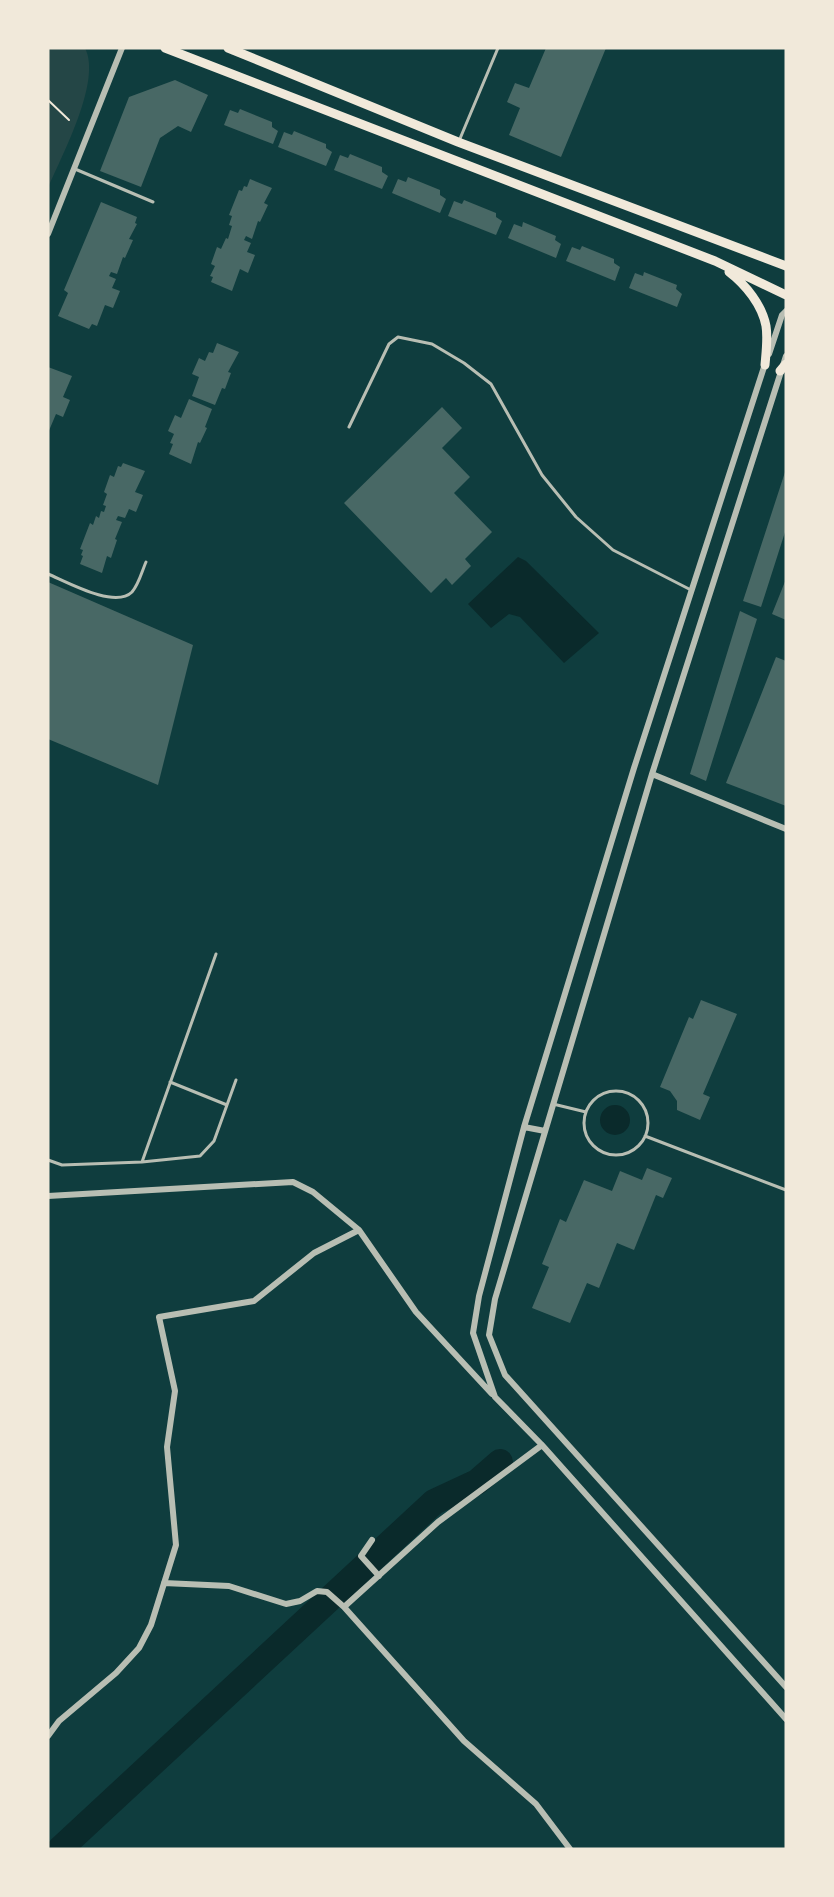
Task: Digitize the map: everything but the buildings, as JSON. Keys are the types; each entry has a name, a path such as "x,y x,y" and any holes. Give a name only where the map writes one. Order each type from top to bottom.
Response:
{"main road":[{"path":"165,48 715,261 786,295"},
{"path":"228,48 458,142 786,266"},
{"path":"715,261 738,279 761,308 767,328 765,365"}],"street":[{"path":"48,234 122,48"},
{"path":"495,1396 473,1333 479,1296 524,1127 634,768 765,365 782,315 786,310"},
{"path":"786,356 652,774 495,1299 489,1335 505,1375 786,1687"},
{"path":"652,774 786,829"},
{"path":"524,1127 545,1131"},
{"path":"48,1196 293,1182 313,1192 359,1230 416,1312 542,1445 786,1719"},
{"path":"48,1736 59,1721 116,1673 139,1648 151,1625 176,1545 167,1447 175,1391 159,1317 254,1301 314,1253 359,1230"},
{"path":"342,1605 438,1522 542,1445"},
{"path":"372,1540 361,1556 378,1574"},
{"path":"164,1583 229,1586 286,1604 300,1601 317,1591 327,1592 342,1605 464,1741 536,1804 570,1849"}],"lane":[{"path":"458,142 498,48"},
{"path":"75,169 153,202"},
{"path":"349,427 389,344 398,337 432,344 464,363 491,384 542,475 576,517 613,550 692,590"},
{"path":"48,574 103,596 117,599 130,594 146,562"},
{"path":"142,1162 216,954"},
{"path":"48,1160 62,1165 142,1162 200,1156 214,1141 236,1080"},
{"path":"170,1082 227,1105"},
{"path":"612,1091 633,1096 641,1104 646,1114 645,1136 632,1150 612,1155 602,1152 588,1139 584,1129 586,1112 593,1101 602,1094 612,1091"},
{"path":"553,1104 586,1112"},
{"path":"645,1136 786,1190"}],"path":[{"path":"48,100 69,120"}],"shaded area":[{"path":"48,48 85,48 89,62 88,79 78,118 48,188"},
{"path":"518,557 526,561 599,633 564,663 520,617 509,614 491,628 468,604"},
{"path":"615,1105 625,1110 630,1120 625,1130 615,1135 605,1130 600,1120 605,1110"}],"waterway":[{"path":"60,1849 434,1502 477,1482 500,1462"}]}
